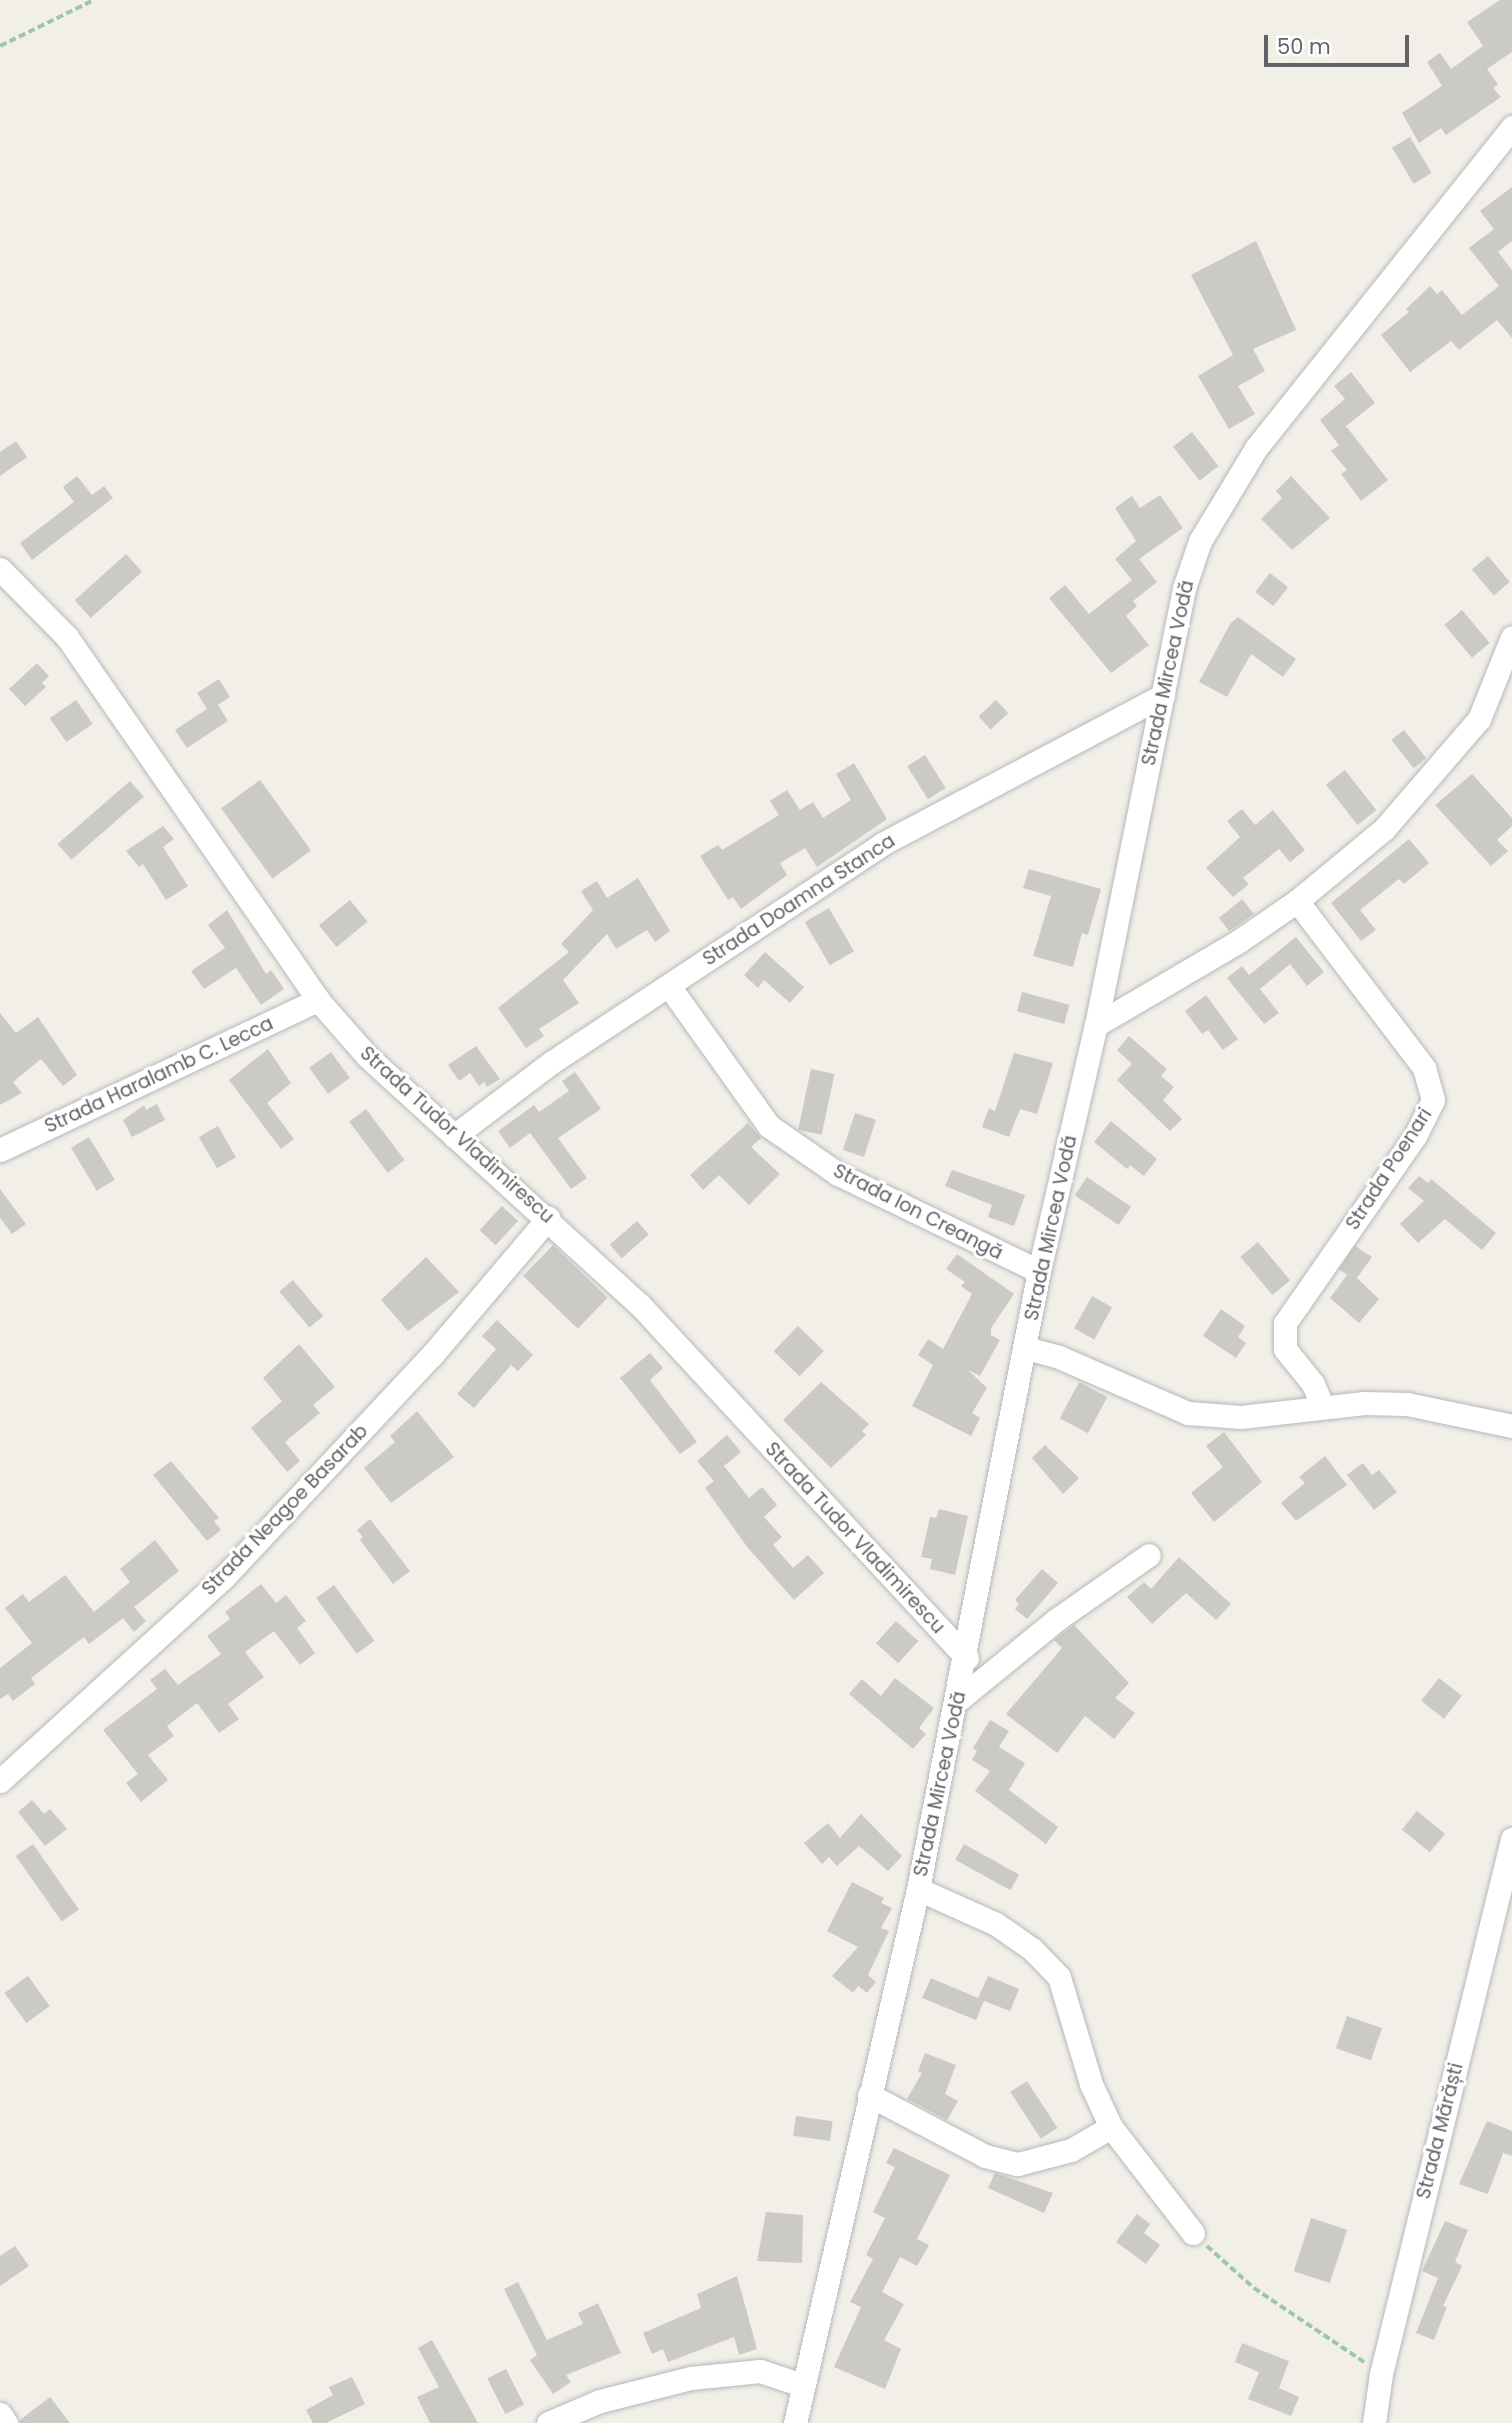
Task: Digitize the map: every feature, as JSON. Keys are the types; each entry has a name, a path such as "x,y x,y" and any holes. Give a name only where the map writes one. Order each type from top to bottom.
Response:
{"street":[{"name":"Strada Mircea Vodă","path":"795,2423 918,1889 967,1658 1039,1271 1096,1025 1184,587 1200,541 1220,503 1256,448 1512,127"},
{"name":"Strada Tudor Vladimirescu","path":"0,569 67,637 318,1000 367,1056 548,1218 640,1305 967,1658"},
{"path":"1096,1025 1297,901 1384,829 1454,753 1491,696 1512,637"},
{"name":"Strada Doamna Stanca","path":"454,1136 552,1062 882,844 1163,695"},
{"name":"Strada Poenari","path":"1297,901 1424,1068 1433,1100 1415,1136 1285,1323 1284,1349 1313,1384 1322,1406"},
{"name":"Strada Ion Creangă","path":"669,986 769,1126 838,1174 1039,1271"},
{"name":"Strada Haralamb C. Lecca","path":"0,1150 318,1000"},
{"name":"Strada Neagoe Basarab","path":"0,1781 224,1577 432,1355 548,1218"},
{"path":"1026,1348 1059,1357 1188,1413 1241,1417 1322,1406 1407,1404 1512,1426"},
{"path":"958,1700 1056,1620 1149,1555"},
{"name":"Strada Mărăști","path":"1374,2423 1381,2374 1512,1839"},
{"path":"918,1889 996,1924 1032,1949 1059,1977 1091,2084 1111,2127 1193,2233"},
{"path":"869,2095 985,2156 1018,2164 1071,2150 1111,2127"},
{"path":"548,2423 600,2400 691,2378 760,2371 802,2385"},
{"path":"0,2414 6,2423"}],"path":[{"path":"0,46 94,0"},
{"path":"1193,2233 1254,2288 1381,2374"}],"building":[{"path":"1500,0 1512,0 1512,52 1487,69 1498,84 1493,88 1501,97 1446,135 1441,128 1419,143 1402,113 1442,86 1427,62 1440,53 1451,69 1483,46 1467,22"},
{"path":"1410,137 1432,173 1414,184 1392,148"},
{"path":"1512,187 1512,241 1498,252 1512,270 1512,338 1497,320 1459,350 1451,341 1410,372 1381,335 1409,312 1406,309 1430,286 1437,294 1442,290 1462,315 1499,286 1469,248 1494,229 1480,211"},
{"path":"1256,241 1296,330 1253,349 1265,371 1238,386 1255,414 1229,429 1198,376 1233,355 1191,275"},
{"path":"1351,372 1375,403 1346,426 1388,480 1361,501 1341,474 1347,470 1331,451 1339,445 1320,420 1345,399 1334,386"},
{"path":"1192,432 1218,466 1200,481 1173,447"},
{"path":"16,441 27,457 0,476 0,452"},
{"path":"77,476 92,495 104,486 113,498 32,560 20,543 74,502 63,487"},
{"path":"1291,476 1330,518 1292,550 1261,519 1282,498 1276,491"},
{"path":"1160,495 1183,528 1139,559 1157,582 1133,601 1137,606 1126,616 1149,645 1111,673 1049,598 1065,585 1089,614 1132,580 1115,559 1136,541 1115,508 1132,496 1140,508"},
{"path":"126,554 142,572 91,618 75,600"},
{"path":"1488,556 1510,582 1494,596 1472,569"},
{"path":"1270,573 1288,587 1273,606 1255,592"},
{"path":"1462,610 1490,643 1472,658 1444,625"},
{"path":"1238,617 1296,659 1283,677 1251,654 1227,697 1199,682 1230,624"},
{"path":"37,663 49,676 42,683 46,687 25,706 9,689"},
{"path":"219,679 230,697 218,705 228,721 187,748 175,730 207,709 197,693"},
{"path":"76,700 93,724 66,742 50,718"},
{"path":"996,700 1008,713 991,730 978,716"},
{"path":"1404,730 1426,758 1414,768 1391,740"},
{"path":"925,755 946,788 928,799 907,766"},
{"path":"854,763 887,819 817,867 805,848 780,863 787,875 741,909 733,897 728,900 700,856 718,845 722,850 779,815 770,801 787,790 800,810 813,802 823,818 851,800 836,774"},
{"path":"1345,770 1376,810 1357,825 1326,785"},
{"path":"1472,774 1512,818 1512,826 1497,840 1508,851 1491,866 1435,805"},
{"path":"260,780 311,850 272,879 221,808"},
{"path":"130,781 144,797 71,860 58,844"},
{"path":"1242,809 1255,825 1273,810 1305,850 1290,862 1279,849 1243,878 1249,884 1233,897 1206,868 1240,837 1227,821"},
{"path":"163,826 174,839 163,847 188,886 166,900 143,864 139,867 126,851"},
{"path":"1409,839 1429,863 1404,884 1399,879 1360,910 1376,930 1361,941 1331,903"},
{"path":"1029,869 1101,889 1088,935 1082,933 1073,967 1033,956 1051,896 1023,888"},
{"path":"638,878 670,931 655,942 647,930 616,949 607,934 563,980 579,1003 539,1029 544,1036 526,1048 498,1008 569,952 561,944 593,910 581,891 597,881 607,898"},
{"path":"1242,899 1254,914 1229,931 1219,918"},
{"path":"350,900 368,922 337,947 319,925"},
{"path":"829,908 854,951 830,965 805,922"},
{"path":"227,910 266,974 271,970 284,989 261,1005 236,968 204,989 191,971 225,948 208,925"},
{"path":"1296,937 1324,972 1307,986 1290,964 1260,989 1279,1013 1264,1024 1227,978 1242,966 1249,975"},
{"path":"765,952 804,987 790,1003 764,980 758,988 744,975"},
{"path":"1022,992 1069,1005 1064,1024 1017,1011"},
{"path":"1206,995 1238,1039 1223,1050 1208,1030 1202,1034 1185,1011"},
{"path":"0,1013 16,1033 38,1017 77,1075 63,1086 41,1059 13,1082 22,1093 0,1105"},
{"path":"1129,1036 1167,1069 1161,1076 1174,1087 1163,1100 1182,1119 1170,1131 1117,1080 1132,1064 1117,1050"},
{"path":"476,1046 500,1079 487,1087 484,1082 479,1086 470,1073 459,1081 448,1065"},
{"path":"268,1049 291,1083 267,1103 294,1139 281,1149 229,1080"},
{"path":"331,1052 350,1078 328,1094 309,1068"},
{"path":"1014,1053 1053,1063 1037,1114 1020,1109 1009,1137 982,1127 989,1108 995,1111"},
{"path":"811,1069 834,1074 822,1135 798,1130"},
{"path":"575,1072 601,1109 558,1138 587,1178 571,1189 530,1133 510,1148 498,1131 534,1105 539,1112 569,1091 562,1081"},
{"path":"157,1104 165,1120 132,1137 123,1120 144,1105 146,1110"},
{"path":"366,1109 405,1160 388,1173 349,1122"},
{"path":"855,1113 876,1120 864,1157 843,1150"},
{"path":"1111,1121 1157,1159 1144,1176 1130,1165 1127,1169 1094,1142"},
{"path":"748,1123 761,1138 751,1147 780,1174 749,1205 719,1175 703,1190 690,1175"},
{"path":"218,1126 236,1157 217,1168 199,1137"},
{"path":"89,1137 115,1180 97,1191 71,1148"},
{"path":"952,1170 1025,1195 1014,1226 988,1217 992,1205 945,1186"},
{"path":"1419,1176 1428,1183 1431,1179 1496,1233 1482,1250 1445,1219 1418,1243 1400,1224 1424,1201 1408,1188"},
{"path":"1087,1177 1131,1207 1119,1225 1075,1195"},
{"path":"0,1189 26,1224 12,1234 0,1218"},
{"path":"502,1206 518,1221 496,1245 479,1230"},
{"path":"637,1221 649,1235 622,1258 610,1245"},
{"path":"1258,1242 1290,1280 1273,1295 1240,1257"},
{"path":"553,1245 608,1298 578,1329 523,1276"},
{"path":"1355,1246 1372,1257 1357,1278 1379,1299 1359,1323 1330,1298 1347,1275 1339,1269"},
{"path":"957,1254 1014,1294 991,1328 991,1335 1000,1340 980,1376 968,1370 987,1388 972,1413 980,1418 971,1436 912,1406 933,1365 918,1355 928,1339 943,1349 972,1294 961,1286 965,1282 946,1269"},
{"path":"426,1257 459,1292 408,1331 381,1300"},
{"path":"293,1280 323,1316 309,1328 279,1292"},
{"path":"1092,1296 1112,1307 1094,1340 1074,1328"},
{"path":"1221,1309 1245,1326 1238,1337 1246,1343 1236,1358 1203,1336"},
{"path":"497,1320 533,1355 518,1371 511,1365 474,1408 457,1394 496,1349 482,1336"},
{"path":"798,1326 824,1351 800,1376 774,1351"},
{"path":"299,1344 335,1387 313,1405 320,1413 285,1442 300,1461 287,1472 251,1428 282,1401 263,1378"},
{"path":"650,1353 663,1368 650,1380 697,1442 680,1454 620,1378"},
{"path":"821,1382 869,1424 862,1431 866,1435 831,1468 783,1420"},
{"path":"1079,1382 1107,1397 1088,1433 1060,1418"},
{"path":"417,1411 454,1457 391,1503 364,1468 395,1442 390,1436"},
{"path":"1224,1432 1262,1482 1214,1522 1191,1493 1223,1467 1206,1446"},
{"path":"727,1435 741,1452 724,1466 749,1498 762,1487 777,1505 764,1517 782,1537 773,1545 793,1568 808,1555 824,1573 794,1600 748,1548 705,1488 714,1481 697,1461"},
{"path":"1045,1445 1079,1478 1063,1494 1032,1458"},
{"path":"1325,1456 1347,1485 1296,1521 1281,1503 1305,1483 1299,1477"},
{"path":"171,1461 219,1518 214,1521 221,1530 207,1541 153,1475"},
{"path":"1363,1463 1372,1475 1379,1470 1397,1492 1374,1510 1347,1475"},
{"path":"939,1509 968,1516 955,1575 930,1569 932,1559 921,1557 930,1517 936,1518"},
{"path":"370,1519 410,1571 393,1584 360,1540 363,1537 357,1530"},
{"path":"155,1540 179,1571 134,1607 146,1621 134,1632 123,1618 89,1644 84,1637 31,1678 35,1684 13,1701 8,1694 0,1699 0,1668 32,1643 5,1608 23,1594 29,1602 65,1575 94,1612 130,1582 120,1569"},
{"path":"1179,1557 1231,1604 1216,1620 1186,1593 1152,1624 1127,1597 1144,1582 1151,1589"},
{"path":"1042,1569 1058,1583 1027,1619 1015,1609 1019,1604 1015,1600"},
{"path":"261,1584 276,1603 286,1595 306,1621 297,1628 315,1653 300,1665 274,1631 245,1652 264,1677 228,1704 239,1719 219,1733 197,1703 167,1726 174,1736 148,1755 168,1780 141,1802 126,1783 138,1774 103,1730 157,1689 150,1680 165,1669 178,1685 221,1654 207,1636 230,1619 225,1612"},
{"path":"334,1585 375,1641 357,1654 316,1598"},
{"path":"896,1621 918,1641 898,1663 876,1643"},
{"path":"1074,1625 1129,1683 1115,1698 1135,1713 1114,1739 1085,1716 1057,1753 1006,1714 1062,1648 1054,1640"},
{"path":"895,1678 934,1708 919,1728 926,1734 913,1749 849,1694 862,1679 881,1696"},
{"path":"1439,1678 1462,1696 1444,1719 1421,1701"},
{"path":"990,1720 1009,1731 999,1747 1025,1763 1009,1790 1058,1827 1046,1844 975,1791 990,1771 972,1760 977,1751 973,1748"},
{"path":"32,1800 44,1814 50,1809 67,1829 45,1846 18,1812"},
{"path":"1417,1811 1445,1834 1430,1852 1402,1830"},
{"path":"861,1814 902,1856 888,1871 859,1846 837,1866 829,1857 822,1864 804,1843 828,1823 840,1838"},
{"path":"33,1844 79,1910 62,1922 16,1856"},
{"path":"964,1844 1019,1875 1010,1890 955,1860"},
{"path":"852,1882 884,1898 881,1903 892,1908 881,1928 889,1931 868,1975 876,1982 867,1993 858,1986 853,1993 832,1976 858,1947 827,1931"},
{"path":"28,1976 50,2006 26,2023 5,1993"},
{"path":"988,1976 1019,1989 1010,2011 984,2001 976,2020 922,1998 931,1978 978,1998"},
{"path":"1347,2016 1382,2028 1371,2060 1336,2048"},
{"path":"925,2053 956,2065 945,2094 958,2101 947,2120 907,2099 922,2073 918,2071"},
{"path":"1027,2081 1057,2128 1041,2139 1010,2092"},
{"path":"796,2116 833,2121 830,2141 793,2136"},
{"path":"1487,2121 1512,2131 1512,2156 1503,2153 1488,2194 1459,2184"},
{"path":"894,2148 950,2175 917,2239 929,2245 917,2266 900,2257 882,2292 904,2304 884,2340 901,2349 885,2389 834,2367 861,2307 850,2302 873,2259 866,2255 885,2218 873,2212 895,2167 886,2163"},
{"path":"995,2173 1053,2193 1044,2213 988,2188"},
{"path":"766,2212 803,2215 802,2263 757,2261"},
{"path":"1137,2214 1150,2224 1144,2233 1160,2245 1146,2264 1116,2242"},
{"path":"1311,2218 1347,2230 1330,2283 1294,2271"},
{"path":"1445,2221 1468,2230 1455,2262 1462,2266 1443,2306 1447,2307 1434,2340 1416,2333 1438,2278 1422,2271"},
{"path":"15,2246 29,2266 0,2286 0,2256"},
{"path":"737,2276 757,2349 739,2355 734,2337 668,2362 663,2349 652,2354 643,2333 701,2308 697,2294"},
{"path":"518,2282 547,2340 583,2324 578,2313 598,2303 621,2353 566,2375 571,2382 553,2394 530,2360 537,2355 504,2289"},
{"path":"432,2340 478,2423 430,2423 417,2397 439,2387 418,2348"},
{"path":"1242,2343 1289,2361 1279,2388 1299,2397 1291,2416 1248,2399 1259,2372 1235,2362"},
{"path":"506,2369 524,2405 505,2414 487,2379"},
{"path":"352,2377 365,2404 326,2423 313,2423 306,2410 333,2395 329,2387"},
{"path":"50,2397 70,2423 20,2423 20,2420"}]}
